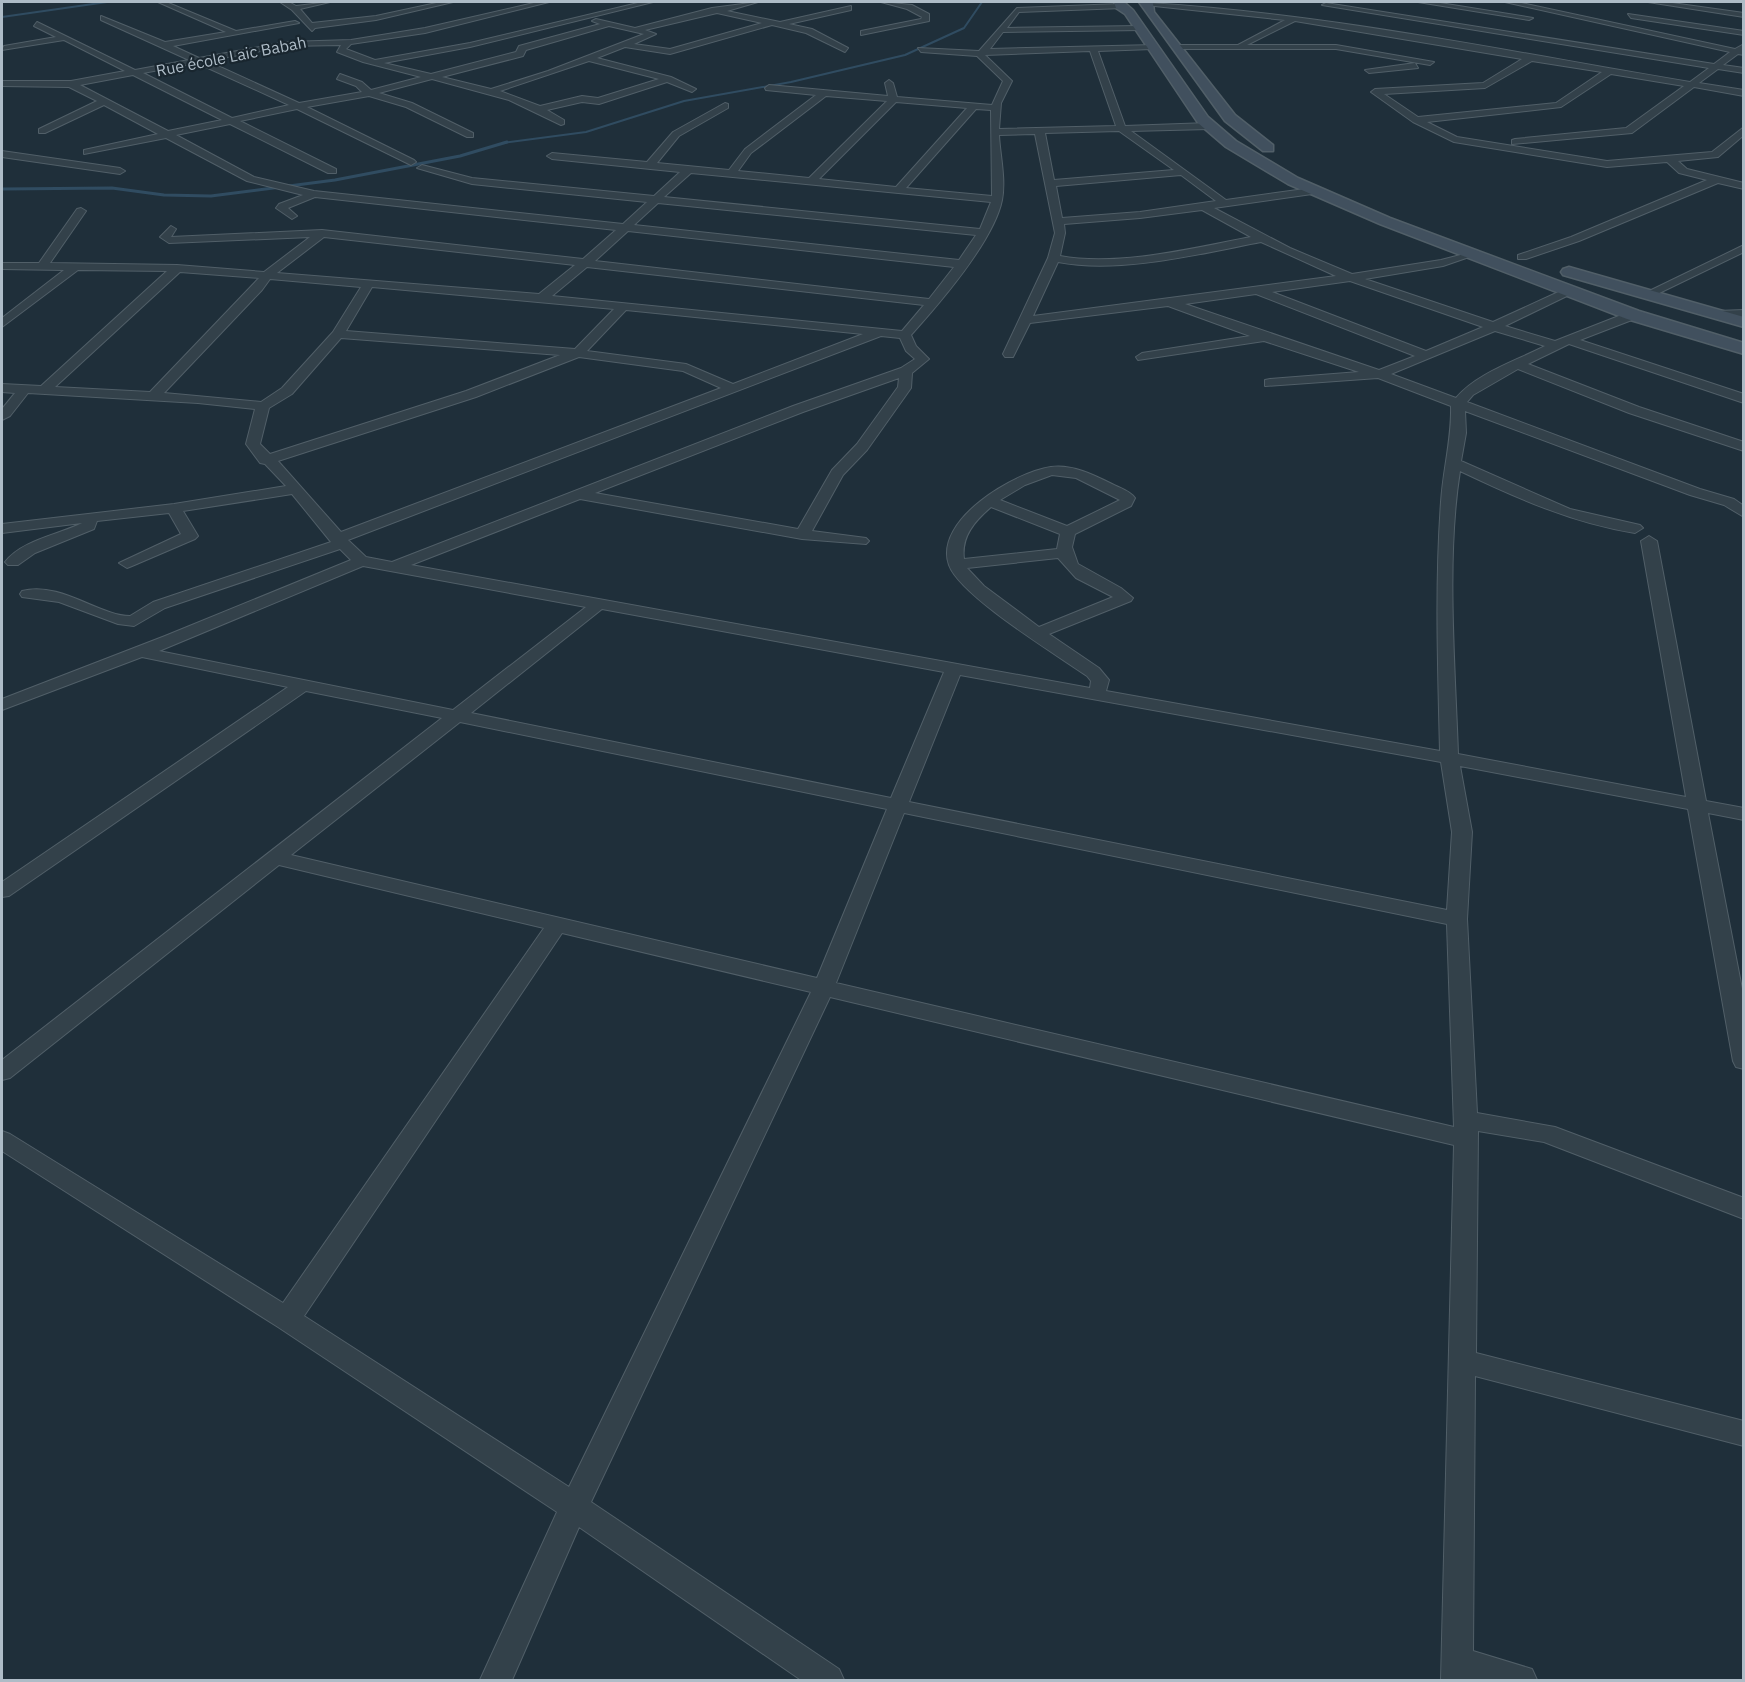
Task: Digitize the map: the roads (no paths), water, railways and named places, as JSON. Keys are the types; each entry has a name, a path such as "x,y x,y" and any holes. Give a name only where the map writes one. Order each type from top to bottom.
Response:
{"main road":[{"path":"1134,5 1152,47 1209,126 1258,161 1312,190 1468,254 1633,315 1743,349"},
{"path":"1134,5 1175,47 1230,118 1250,136 1289,161"},
{"path":"1145,28 1215,118 1259,153 1344,196 1485,251 1597,285 1622,288"},
{"path":"1308,171 1364,198 1522,257 1743,322"},
{"path":"1485,251 1499,260 1587,292 1603,304"},
{"path":"1603,304 1612,296 1643,294"},
{"path":"1715,339 1743,342"}],"street":[{"path":"161,2 233,32"},
{"path":"284,2 295,8 318,40 370,63 489,92 540,109 561,122"},
{"path":"295,8 327,2"},
{"path":"310,26 376,18 449,2"},
{"path":"516,2 551,10"},
{"name":"Rue école Laic Babah","path":"76,86 198,60 318,40 350,43 419,31 545,2"},
{"path":"370,63 470,45 649,2"},
{"path":"635,30 712,10 755,2"},
{"path":"864,33 925,21 926,16 909,7 884,2"},
{"path":"909,7 925,2"},
{"path":"1229,6 1246,2"},
{"path":"1422,2 1541,20"},
{"path":"1509,2 1741,50"},
{"path":"1652,2 1743,15"},
{"path":"1234,46 1251,42 1330,3 1743,71"},
{"path":"981,53 1020,9 1134,5 1229,6 1294,19 1743,93"},
{"path":"1505,40 1566,6 1590,10"},
{"path":"625,45 670,51 774,24 848,8"},
{"path":"712,10 818,34 845,50"},
{"path":"489,92 590,59 652,34 561,12"},
{"path":"1625,15 1743,33"},
{"path":"104,18 298,106 411,162"},
{"path":"376,18 440,36"},
{"path":"1553,22 1646,36"},
{"path":"164,45 295,23"},
{"path":"37,24 332,171"},
{"path":"87,152 298,106 369,93 427,76 520,54 522,48 609,24"},
{"path":"1001,30 1145,28"},
{"path":"4,48 64,38"},
{"path":"450,39 470,45"},
{"path":"340,50 350,43"},
{"path":"1486,51 1496,45"},
{"path":"1370,70 1430,62 1457,46"},
{"path":"921,50 981,53 1152,47"},
{"path":"1175,47 1347,48 1430,62"},
{"path":"1347,48 1383,83 1375,92"},
{"path":"1094,50 1122,129 1209,189 1225,204"},
{"path":"1494,144 1629,131 1741,50"},
{"path":"905,335 935,303 962,264 997,200 995,108 1008,81 981,53"},
{"path":"1375,92 1485,85 1530,58"},
{"path":"590,59 668,79 692,89"},
{"path":"1416,120 1558,105 1608,72"},
{"path":"2,74 6,85"},
{"path":"340,77 359,84 369,93 409,105 470,135"},
{"path":"540,109 582,99 599,102 668,79"},
{"path":"888,83 893,100"},
{"path":"6,85 76,86 251,179 314,194 962,264"},
{"path":"2,90 6,85"},
{"path":"769,88 995,108"},
{"path":"1375,92 1416,120 1454,139 1607,164 1715,155 1743,130"},
{"path":"732,173 747,151 823,94"},
{"path":"812,181 893,100"},
{"path":"42,131 105,101"},
{"path":"650,165 676,134 725,106"},
{"path":"899,190 974,106"},
{"path":"995,132 1209,126"},
{"path":"1009,354 1058,247 1060,221 1052,183 1045,166 1039,129"},
{"path":"2,154 31,156 120,171"},
{"path":"11,165 31,156"},
{"path":"552,156 997,200"},
{"path":"1671,160 1683,171 1743,186"},
{"path":"422,168 472,181 981,232"},
{"path":"542,298 625,228 689,169"},
{"path":"1052,183 1182,172"},
{"path":"1522,257 1575,239 1716,180"},
{"path":"495,214 532,186"},
{"path":"1060,221 1204,207 1312,190"},
{"path":"292,216 281,208 314,194"},
{"path":"1204,207 1260,239 1352,276 1492,326 1563,343 1743,399"},
{"path":"42,267 81,212"},
{"path":"171,229 165,237 176,241 322,233 935,303"},
{"path":"152,398 197,348 258,288 266,276 322,233"},
{"path":"1054,258 1070,262 1102,260 1260,239"},
{"path":"1643,294 1743,248"},
{"path":"1025,320 1418,268 1468,254"},
{"path":"2,266 177,268 542,298 905,335"},
{"path":"2,322 74,268"},
{"path":"43,391 177,268"},
{"path":"2,388 198,399 263,406 287,391 338,334 368,284"},
{"path":"1253,289 1425,355"},
{"path":"1270,383 1379,374 1461,342 1569,291"},
{"path":"1166,301 1264,337 1379,374 1695,492 1722,499 1743,513"},
{"path":"265,460 471,394 578,353 623,306"},
{"path":"1717,315 1743,314"},
{"path":"1521,1680 1458,1671 1466,1130 1457,919 1462,832 1449,758 1445,629 1448,499 1459,433 1458,404 1468,392 1563,343 1633,315"},
{"path":"134,621 159,605 338,541 879,332"},
{"path":"338,334 578,353 686,368 734,389"},
{"path":"393,567 798,409 906,371 923,359 910,348 905,335"},
{"path":"1142,357 1264,337"},
{"path":"1519,365 1634,410 1743,447"},
{"path":"802,534 837,473 862,447 904,388 906,371"},
{"path":"2,416 15,406 16,398 24,390"},
{"path":"263,406 255,430 254,444 265,460 284,474 338,541 361,561 1449,758 1743,814"},
{"path":"1454,463 1573,514 1614,526 1635,528"},
{"path":"1038,633 1125,598 1072,568 1065,554 1065,540 1068,531 1126,503 1128,498 1083,476 1051,471 1019,483 989,501 964,523 956,541 956,564 963,575 986,595 1038,633 1093,672 1100,680 1097,694"},
{"path":"2,528 174,508 296,489"},
{"path":"581,495 802,534 861,541"},
{"path":"989,501 1068,531"},
{"path":"127,563 190,536 174,508"},
{"path":"13,562 30,550 88,526 91,519"},
{"path":"1649,541 1743,1061"},
{"path":"956,564 1065,554"},
{"path":"2,705 171,640 361,561"},
{"path":"27,594 62,598 116,620 134,621 171,640"},
{"path":"2,1072 599,604"},
{"path":"141,652 1457,919"},
{"path":"496,1680 574,1507 823,988 954,668"},
{"path":"2,891 303,685"},
{"path":"274,858 823,988 1466,1130 1547,1133 1743,1209"},
{"path":"287,1318 556,926"},
{"path":"2,1140 287,1318 574,1507 828,1680"},
{"path":"1461,1362 1743,1434"}],"waterway":[{"path":"2,17 107,2"},
{"path":"505,143 586,132 684,101 791,82 905,55 964,28 982,2"},
{"path":"2,189 112,188 164,195 211,196 335,180 460,156 505,143"}]}
